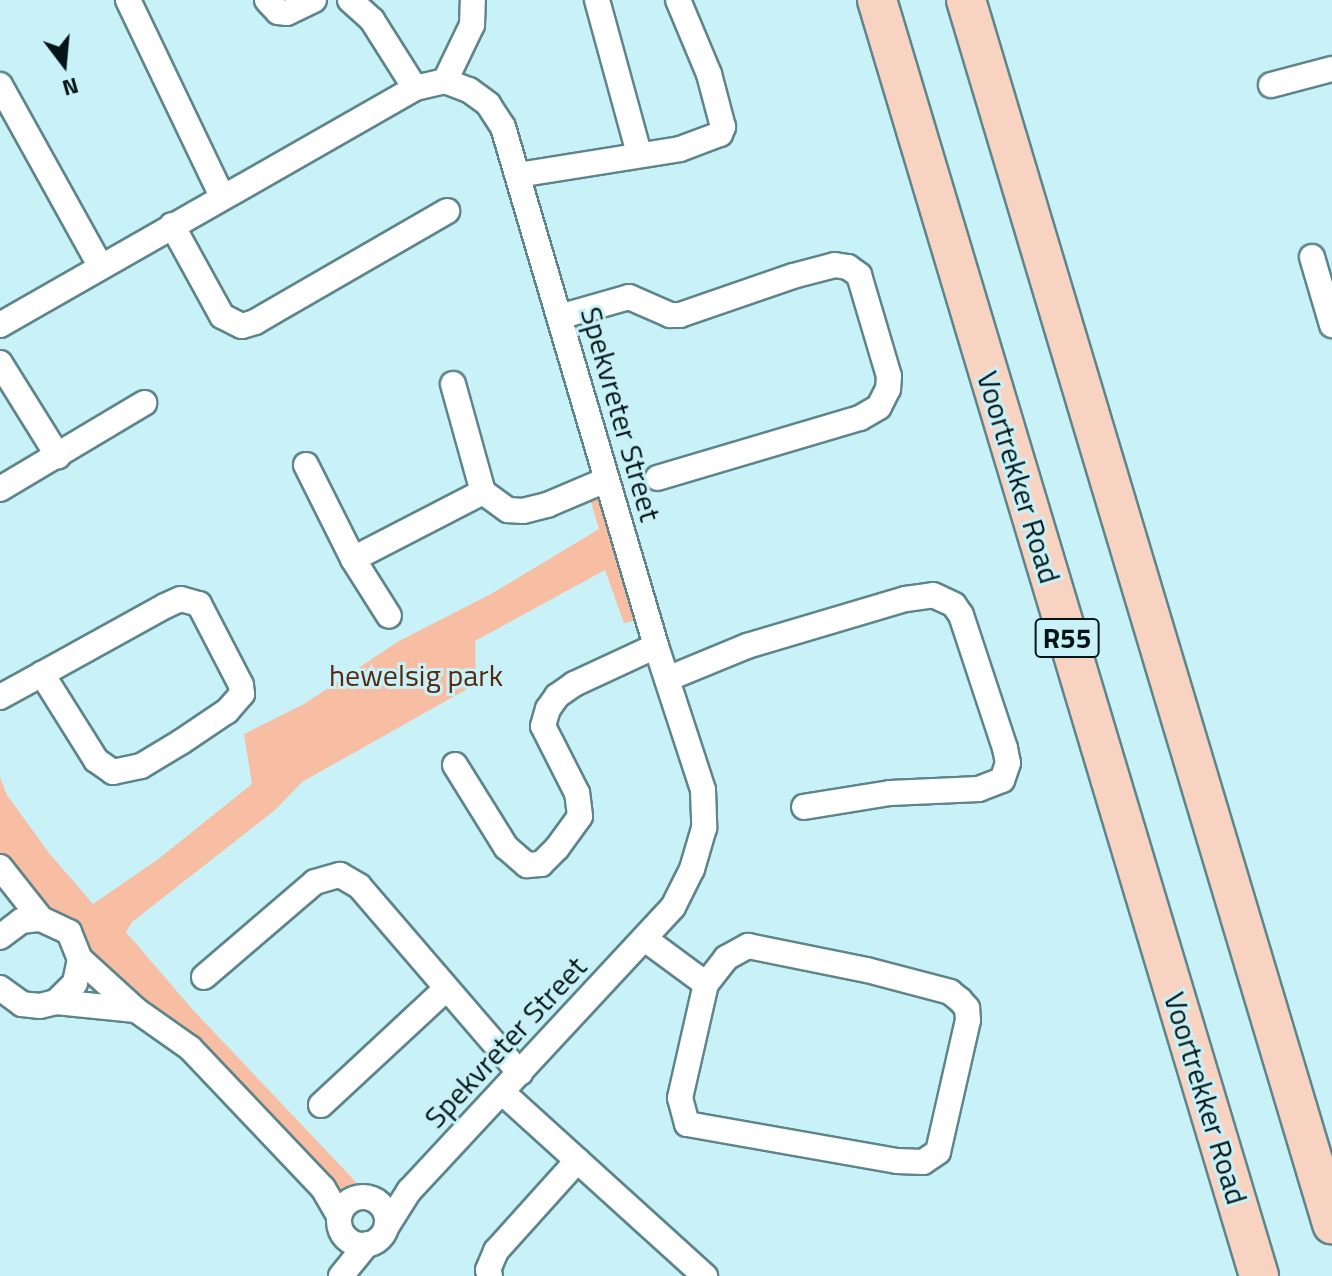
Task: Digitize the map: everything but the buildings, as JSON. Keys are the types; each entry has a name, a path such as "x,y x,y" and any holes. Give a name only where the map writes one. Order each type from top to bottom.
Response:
{"main road":[{"name":"Voortrekker Road","path":"877,0 1259,1276"},
{"path":"966,0 1332,1224"}],"street":[{"path":"128,0 222,196"},
{"path":"267,0 278,12 287,13 314,0"},
{"path":"350,0 372,20 415,88"},
{"path":"0,325 415,88 445,81 472,25 473,0"},
{"path":"597,0 639,154"},
{"path":"518,175 680,149 723,131 705,61 678,0"},
{"path":"1271,85 1332,69"},
{"name":"Spekvreter Street","path":"350,1224 376,1241 409,1191 645,939 682,892 704,828 703,790 656,646 503,127 488,104 469,90 445,81"},
{"path":"0,85 101,267"},
{"path":"172,225 222,316 242,326 255,322 447,211"},
{"path":"1312,257 1332,325"},
{"path":"559,317 629,297 670,315 680,315 793,276 835,265 848,267 859,275 889,376 886,398 879,407 860,418 658,478"},
{"path":"0,363 58,456"},
{"path":"453,384 483,492 508,510 523,511 547,505 606,480"},
{"path":"0,489 144,403"},
{"path":"306,465 353,559 389,616"},
{"path":"353,559 483,492"},
{"path":"667,679 747,646 906,599 933,595 954,605 961,615 1005,748 1008,763 1002,780 979,789 890,793 804,807"},
{"path":"0,697 165,606 189,599 199,604 241,685 242,694 227,711 168,750 132,770 113,772 96,760 42,674"},
{"path":"455,765 506,847 520,862 541,864 580,816 577,793 543,726 548,709 557,696 574,684 656,646"},
{"path":"0,867 41,919"},
{"path":"204,977 315,882 340,875 359,886 520,1073"},
{"path":"0,937 21,921 41,919 57,923 69,932 80,959 136,1010 190,1048 323,1188 350,1224"},
{"path":"0,923 0,937"},
{"path":"645,939 706,984"},
{"path":"748,946 867,970 950,992 967,1008 968,1020 938,1152 923,1162 897,1161 687,1124 680,1098 706,984 726,958 748,946"},
{"path":"56,1002 75,983 80,959"},
{"path":"0,988 11,1009 56,1002 136,1010"},
{"path":"321,1105 446,989"},
{"path":"503,1093 705,1276"},
{"path":"490,1276 488,1270 496,1251 578,1160"},
{"name":"Spekvreter Street","path":"378,1202 409,1191"},
{"path":"343,1274 350,1224 370,1198 378,1202 387,1217 387,1226"}],"green space":[{"name":"hewelsig park","path":"611,495 648,618 624,623 605,570 475,641 476,684 302,782 275,810 132,922 126,932 193,1010 355,1181 361,1197 323,1188 136,1010 0,861 0,777 7,795 49,853 93,904 157,860 252,784 244,734 304,704 399,641 491,594 599,529 590,499"}]}
